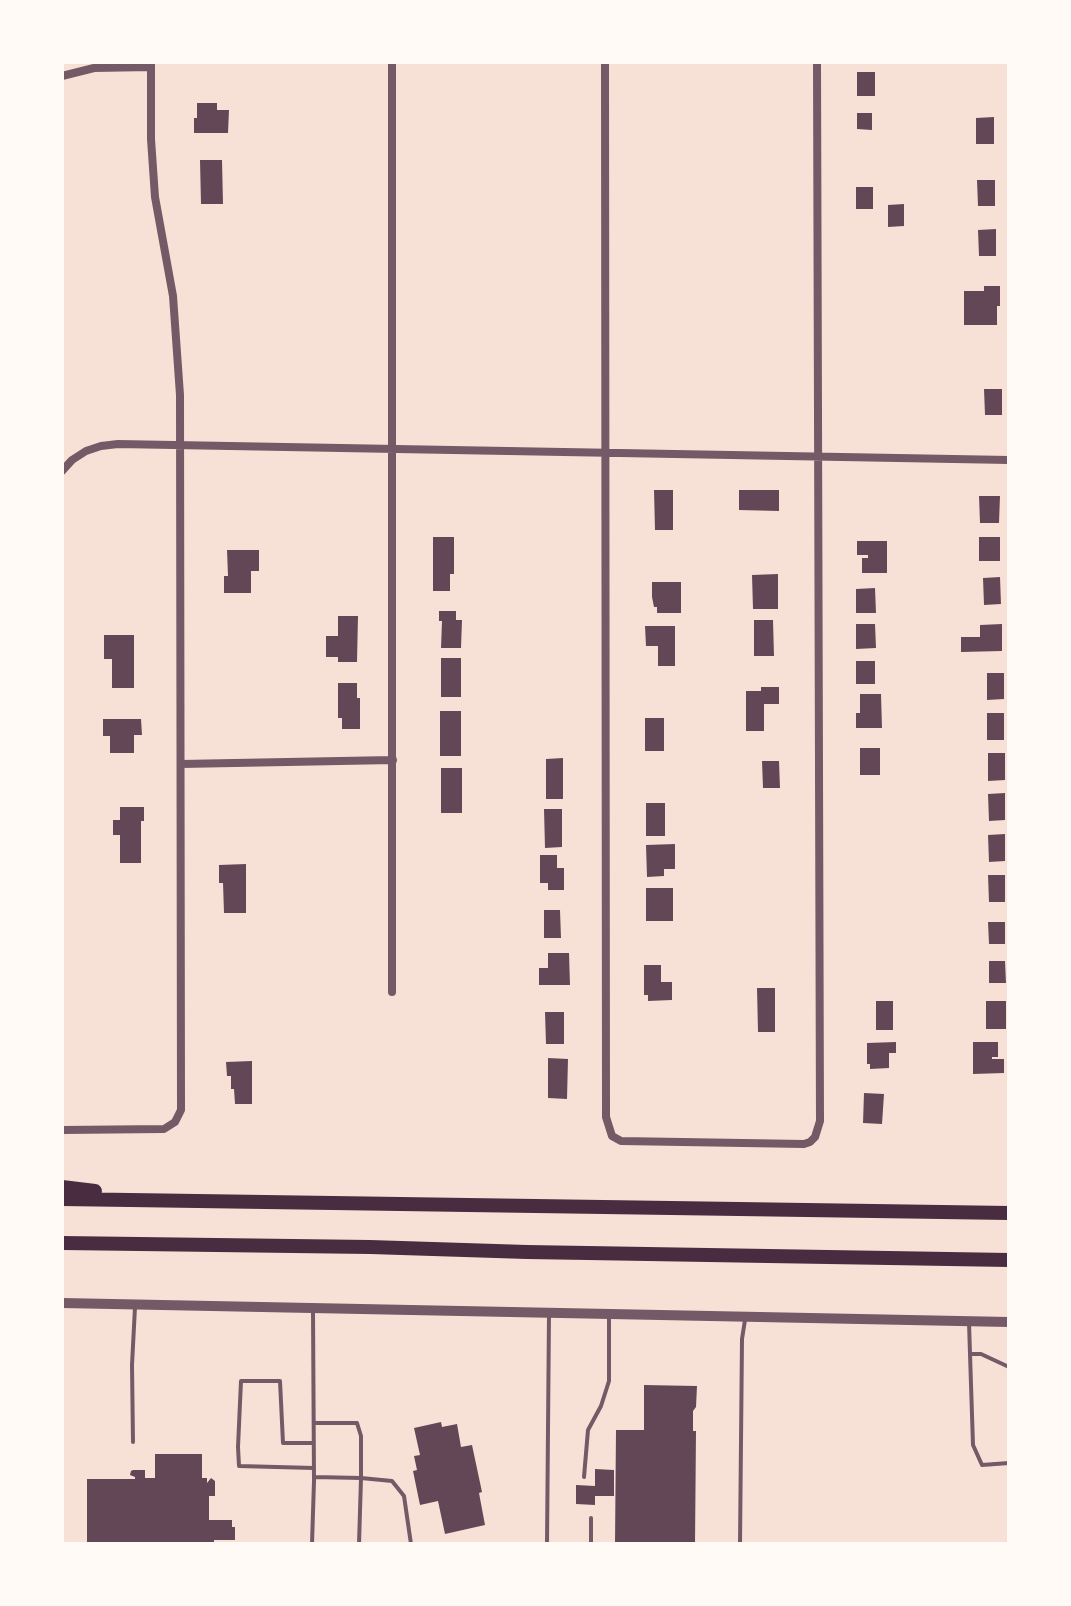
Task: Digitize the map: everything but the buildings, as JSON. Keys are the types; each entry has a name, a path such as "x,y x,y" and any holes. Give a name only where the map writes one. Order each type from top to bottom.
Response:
{"highway":[{"path":"62,1187 183,1201"},
{"path":"62,1199 1009,1213"},
{"path":"62,1243 1009,1260"},
{"path":"62,1254 161,1245"}],"street":[{"path":"392,62 392,992"},
{"path":"605,62 608,1127 612,1136 621,1141 804,1144 815,1137 820,1121 817,62"},
{"path":"62,76 94,68 151,65 155,197 173,296 179,371 181,764 181,1110 178,1119 168,1127 159,1129 62,1130"},
{"path":"62,471 86,451 118,444 1009,460"},
{"path":"181,764 393,760"},
{"path":"62,1303 1009,1322"}],"lane":[{"path":"133,1442 135,1305"},
{"path":"312,1544 313,1308"},
{"path":"547,1544 549,1312"},
{"path":"584,1477 588,1430 601,1406 609,1381 609,1313"},
{"path":"740,1544 742,1339 745,1317"},
{"path":"969,1321 973,1445 982,1465 1009,1463"},
{"path":"970,1354 981,1354 1009,1367"},
{"path":"314,1443 283,1443 280,1381 241,1381 239,1466 314,1468"},
{"path":"314,1423 357,1423 361,1436 359,1544"},
{"path":"314,1477 392,1481 404,1496 411,1544"},
{"path":"591,1518 591,1544"}]}
